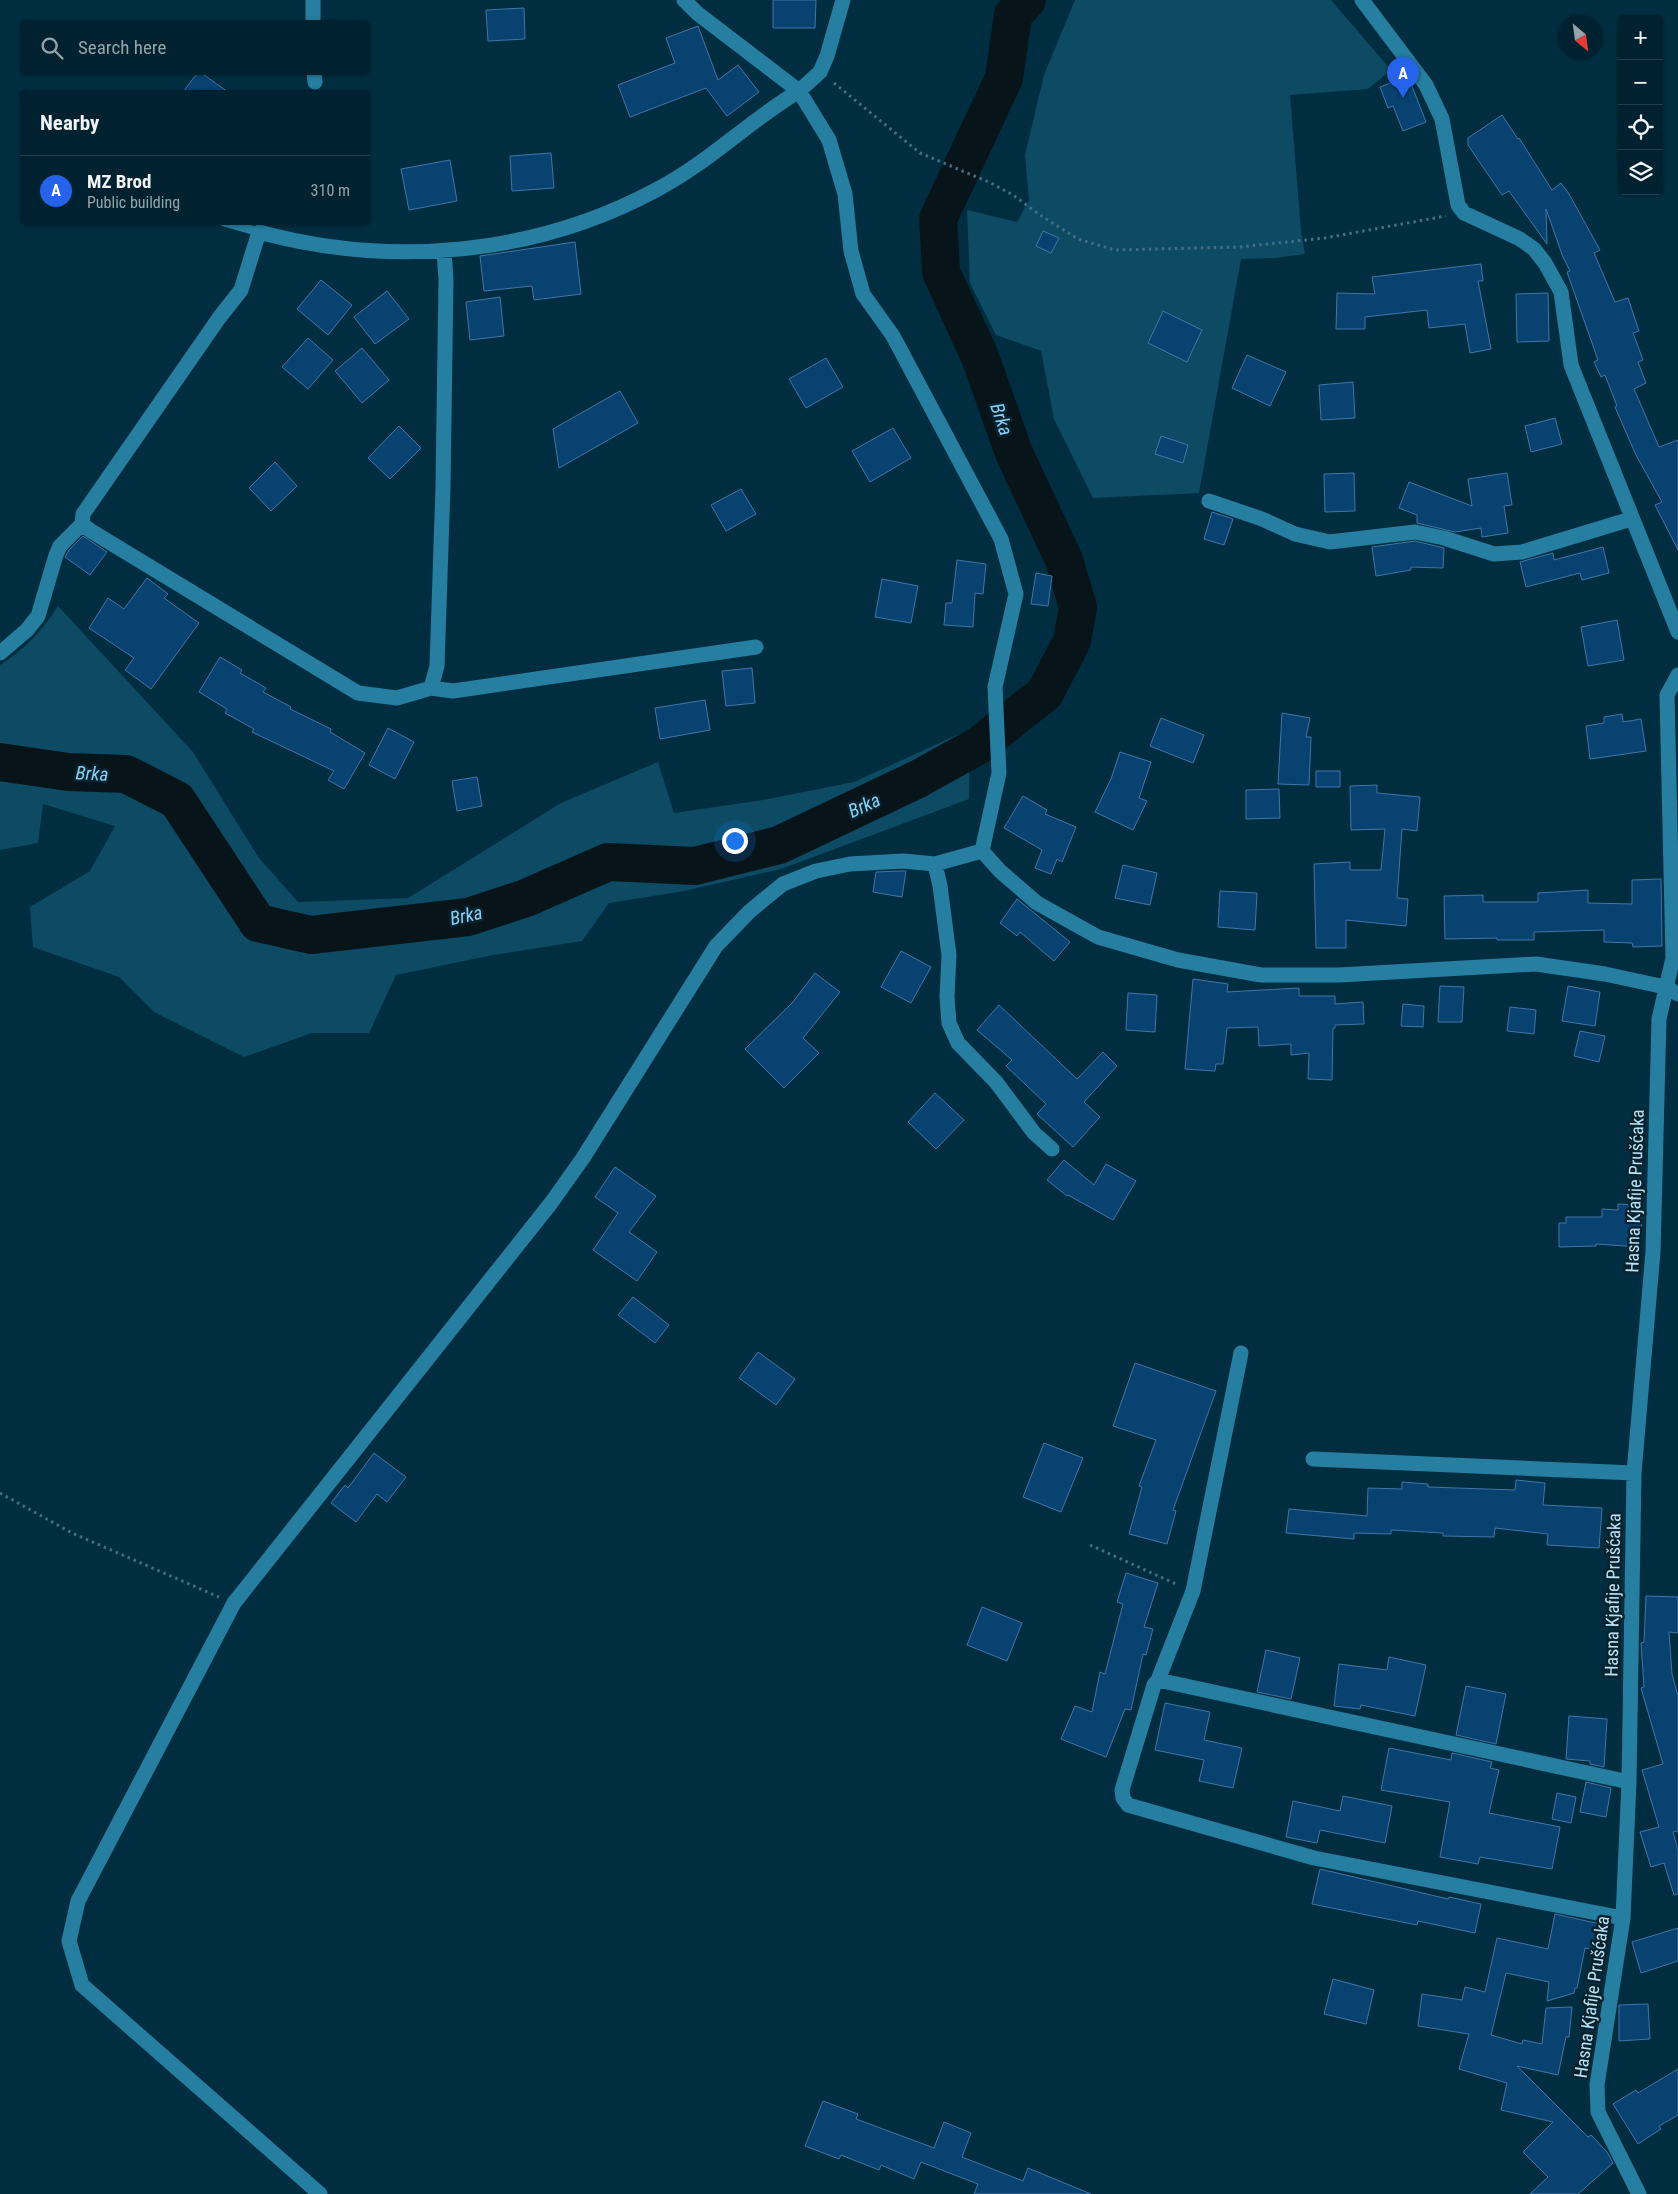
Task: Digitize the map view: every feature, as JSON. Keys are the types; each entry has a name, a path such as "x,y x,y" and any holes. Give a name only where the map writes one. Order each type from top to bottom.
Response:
{"street":[{"path":"313,0 314,20"},
{"path":"684,0 697,13 799,92 828,140 845,194 850,252 863,294 893,336 1001,539 1016,594 995,687 999,773 982,851"},
{"path":"0,652 27,630 38,616 56,555 65,541 82,524 84,514 219,318 241,290 259,232 290,240 338,248 408,253 444,251 496,244 572,226 607,213 656,190 707,159 769,110 799,92 820,72 827,56 843,0"},
{"path":"1362,0 1426,85 1442,119 1458,205 1464,213 1520,239 1534,249 1545,263 1561,292 1571,365 1678,632"},
{"path":"431,688 437,666 443,487 446,279 444,251"},
{"path":"1209,501 1262,519 1295,534 1330,542 1415,532 1444,538 1494,554 1522,552 1632,519"},
{"path":"82,524 358,693 397,698 431,688 453,691 756,648"},
{"name":"Hasna Kjafije Prušćaka","path":"1639,2194 1598,2112 1597,2086 1623,1918 1629,1782 1634,1473 1652,1252 1659,1020 1672,990 1673,958 1667,694 1678,675"},
{"path":"982,851 1000,871 1037,903 1098,937 1178,960 1261,975 1339,974 1536,964 1605,974 1672,990"},
{"path":"320,2194 82,1985 69,1941 78,1901 234,1603 551,1203 583,1158 716,946 750,911 783,884 816,871 850,864 903,861 935,864 982,851"},
{"path":"935,864 950,955 947,997 949,1023 958,1043 996,1082 1034,1134 1052,1149"},
{"path":"1241,1352 1193,1591 1158,1680 1154,1685 1122,1790 1122,1798 1128,1805 1314,1858 1623,1918"},
{"path":"1313,1460 1634,1473"},
{"path":"1158,1680 1629,1782"}],"lane":[{"path":"234,225 259,232"}],"path":[{"path":"820,72 920,153 1013,194 1040,215 1078,238 1115,250 1248,246 1325,238 1464,213"},
{"path":"0,1493 72,1533 234,1603"},
{"path":"1090,1546 1193,1591"}],"shaded area":[{"path":"1075,0 1331,0 1391,70 1368,89 1290,95 1301,231 1305,254 1275,258 1241,259 1199,493 1093,498 1054,419 1041,351 996,335 970,283 967,210 1017,222 1029,200 1025,155 1044,75"},
{"path":"58,606 193,752 259,858 298,902 408,898 561,803 658,762 674,813 763,800 854,782 970,729 969,799 781,869 684,891 609,903 582,941 493,955 396,975 369,1033 312,1033 244,1057 154,1012 119,977 33,947 30,907 90,871 115,826 43,804 38,843 0,850 0,665 32,639 46,624"}],"building":[{"path":"773,0 816,0 815,28 773,28"},
{"path":"524,8 525,39 488,41 486,10"},
{"path":"698,26 718,80 738,65 759,92 727,116 706,88 630,117 618,85 675,63 666,38"},
{"path":"196,75 204,75 225,90 184,90"},
{"path":"1408,76 1426,122 1403,131 1393,106 1388,108 1380,87"},
{"path":"1502,115 1552,190 1561,183 1569,194 1600,250 1594,253 1615,302 1628,298 1639,331 1633,333 1643,360 1638,362 1646,383 1634,389 1659,447 1678,440 1678,550 1655,505 1662,502 1636,455 1615,407 1617,406 1605,375 1601,377 1594,362 1598,360 1567,272 1570,271 1546,209 1547,244 1509,191 1502,195 1468,145 1468,138"},
{"path":"551,153 554,188 512,191 510,156"},
{"path":"450,160 457,201 409,210 401,169"},
{"path":"1043,231 1059,238 1051,253 1036,246"},
{"path":"575,242 581,294 534,300 532,286 484,291 480,256"},
{"path":"1481,264 1483,281 1478,281 1491,349 1470,353 1465,324 1429,328 1427,310 1365,317 1365,329 1336,329 1337,293 1375,294 1372,277"},
{"path":"321,280 352,305 328,335 297,309"},
{"path":"387,291 409,319 375,344 354,317"},
{"path":"1548,293 1549,341 1517,342 1516,294"},
{"path":"500,297 504,336 470,340 466,302"},
{"path":"1163,311 1202,330 1187,362 1148,343"},
{"path":"308,338 333,360 308,389 282,367"},
{"path":"362,348 389,380 362,403 335,371"},
{"path":"1247,355 1286,372 1270,406 1232,388"},
{"path":"826,358 843,387 806,408 789,379"},
{"path":"1353,382 1355,418 1321,420 1319,385"},
{"path":"620,391 638,423 559,468 553,429"},
{"path":"1555,418 1562,444 1531,452 1525,426"},
{"path":"399,426 421,448 390,479 368,458"},
{"path":"893,428 911,458 870,482 852,451"},
{"path":"1161,436 1188,445 1183,463 1155,454"},
{"path":"275,462 297,486 271,511 249,488"},
{"path":"1354,473 1355,511 1325,512 1324,474"},
{"path":"1507,473 1512,505 1504,506 1508,533 1482,537 1481,528 1455,532 1417,523 1417,515 1399,508 1409,482 1472,506 1468,479"},
{"path":"741,489 756,514 726,531 711,505"},
{"path":"1212,512 1233,519 1224,545 1204,539"},
{"path":"83,536 107,552 90,575 65,557 69,550"},
{"path":"1415,541 1444,548 1443,568 1411,567 1411,570 1376,576 1372,547"},
{"path":"1603,547 1609,573 1582,580 1580,573 1526,587 1520,562 1553,553 1554,560"},
{"path":"957,560 986,564 983,594 975,593 973,627 944,625 946,603 952,603"},
{"path":"1036,573 1052,576 1048,606 1031,604"},
{"path":"147,578 168,594 164,598 199,623 151,689 125,670 134,658 89,628 108,598 124,609"},
{"path":"882,579 918,586 911,623 875,617"},
{"path":"1617,620 1624,660 1588,666 1581,627"},
{"path":"220,657 242,670 240,673 266,688 263,692 291,707 290,709 331,729 330,732 365,753 344,789 328,780 334,771 252,732 254,729 225,713 227,709 199,692"},
{"path":"752,668 755,703 726,706 722,671"},
{"path":"705,700 710,730 660,739 655,708"},
{"path":"1282,713 1310,718 1306,737 1311,737 1309,785 1278,784"},
{"path":"1622,714 1623,722 1641,719 1646,751 1590,759 1586,726 1604,723 1604,717"},
{"path":"1161,718 1204,735 1193,763 1150,746"},
{"path":"388,728 414,742 395,779 369,765"},
{"path":"1120,752 1151,762 1139,798 1147,801 1133,830 1095,812 1111,779"},
{"path":"1316,771 1340,771 1340,787 1316,787"},
{"path":"477,777 482,806 457,811 452,781"},
{"path":"1377,785 1377,793 1420,797 1417,831 1402,829 1397,898 1408,899 1406,926 1346,920 1346,948 1316,948 1314,864 1350,862 1350,870 1381,870 1385,829 1351,830 1350,786"},
{"path":"1279,789 1280,818 1246,819 1246,790"},
{"path":"1023,796 1047,810 1045,814 1076,827 1062,862 1057,859 1051,874 1035,868 1042,850 1004,828"},
{"path":"1123,865 1157,873 1150,905 1115,898"},
{"path":"906,871 902,897 873,892 876,872"},
{"path":"1661,879 1662,946 1633,947 1632,943 1604,942 1604,930 1534,932 1534,940 1497,940 1497,938 1445,939 1444,896 1483,895 1483,902 1538,902 1538,893 1588,890 1588,903 1632,904 1632,880"},
{"path":"1220,891 1257,893 1255,930 1218,927"},
{"path":"1017,899 1070,942 1054,961 1020,932 1017,936 1000,923"},
{"path":"901,951 931,967 911,1003 881,987"},
{"path":"815,973 840,992 803,1038 819,1053 784,1088 745,1049 792,1003"},
{"path":"1193,979 1228,984 1227,992 1299,988 1299,996 1335,996 1335,1004 1363,1002 1364,1024 1335,1025 1335,1028 1333,1028 1332,1080 1308,1079 1309,1053 1291,1055 1291,1044 1259,1046 1258,1027 1227,1028 1223,1064 1216,1064 1215,1071 1185,1069"},
{"path":"1440,986 1464,987 1462,1022 1438,1022"},
{"path":"1568,986 1600,992 1595,1026 1562,1021"},
{"path":"1128,993 1157,995 1155,1032 1126,1030"},
{"path":"1403,1004 1424,1006 1423,1027 1401,1026"},
{"path":"999,1005 1077,1079 1103,1052 1117,1066 1084,1102 1100,1117 1073,1147 1037,1114 1046,1104 1006,1066 1012,1060 977,1030"},
{"path":"1510,1007 1536,1010 1534,1034 1507,1031"},
{"path":"1580,1031 1605,1036 1599,1062 1574,1056"},
{"path":"935,1093 964,1120 936,1149 908,1122"},
{"path":"1064,1160 1094,1185 1106,1164 1136,1181 1113,1220 1067,1196 1047,1180"},
{"path":"615,1167 656,1196 629,1232 657,1252 637,1281 593,1250 618,1213 595,1197"},
{"path":"1618,1204 1636,1205 1635,1212 1642,1212 1640,1247 1596,1244 1596,1246 1559,1247 1559,1223 1566,1223 1566,1217 1602,1217 1602,1209 1618,1210"},
{"path":"633,1297 669,1325 655,1343 618,1315"},
{"path":"758,1352 795,1379 776,1405 739,1378"},
{"path":"1135,1363 1216,1391 1173,1510 1176,1511 1167,1544 1129,1534 1142,1487 1139,1486 1156,1440 1113,1426"},
{"path":"1044,1443 1083,1458 1061,1512 1023,1497"},
{"path":"374,1453 406,1477 387,1502 377,1494 356,1522 331,1503 345,1485 348,1488"},
{"path":"1516,1480 1545,1483 1543,1505 1602,1508 1599,1548 1547,1545 1548,1534 1495,1528 1494,1537 1443,1536 1443,1533 1391,1530 1391,1534 1354,1533 1354,1539 1286,1533 1289,1509 1367,1516 1368,1488 1402,1489 1402,1482 1428,1484 1428,1487 1515,1490"},
{"path":"1126,1573 1158,1583 1144,1627 1153,1629 1146,1655 1143,1654 1131,1710 1125,1709 1106,1757 1061,1739 1075,1706 1092,1712 1100,1672 1105,1674 1123,1604 1117,1602"},
{"path":"1646,1596 1678,1597 1678,1633 1669,1632 1672,1674 1678,1696 1678,1831 1673,1832 1678,1850 1678,1894 1674,1895 1664,1863 1651,1867 1640,1832 1659,1827 1642,1770 1663,1764 1641,1688 1644,1687 1641,1643 1644,1642"},
{"path":"982,1607 1022,1623 1007,1661 967,1645"},
{"path":"1266,1650 1300,1658 1291,1699 1257,1692"},
{"path":"1389,1657 1426,1665 1415,1716 1361,1705 1360,1709 1334,1706 1339,1664 1387,1670"},
{"path":"1466,1686 1506,1694 1496,1744 1456,1735"},
{"path":"1165,1703 1210,1712 1204,1740 1242,1748 1233,1788 1199,1781 1204,1760 1155,1750"},
{"path":"1569,1716 1607,1719 1604,1767 1590,1764 1590,1761 1566,1759"},
{"path":"1389,1748 1451,1760 1452,1753 1492,1762 1490,1768 1499,1770 1489,1813 1560,1827 1552,1869 1480,1857 1478,1864 1440,1857 1450,1802 1381,1790"},
{"path":"1586,1782 1611,1788 1606,1817 1580,1812"},
{"path":"1557,1793 1576,1797 1571,1823 1552,1819"},
{"path":"1343,1796 1392,1806 1385,1843 1320,1830 1317,1843 1286,1837 1293,1801 1340,1811"},
{"path":"1320,1869 1448,1899 1449,1897 1481,1904 1475,1933 1418,1921 1417,1925 1312,1904"},
{"path":"1555,1914 1600,1924 1594,1950 1585,1948 1577,1988 1575,1988 1574,1993 1547,2001 1549,1982 1506,1973 1491,2035 1522,2044 1523,2040 1542,2044 1546,2008 1572,2007 1569,2037 1566,2037 1558,2075 1517,2066 1588,2137 1591,2135 1607,2152 1613,2163 1578,2194 1530,2194 1548,2177 1523,2152 1553,2122 1501,2110 1507,2083 1459,2069 1469,2034 1418,2026 1422,1994 1462,2000 1465,1987 1485,1992 1497,1938 1548,1949"},
{"path":"1678,1928 1678,1961 1641,1973 1632,1942"},
{"path":"1333,1979 1374,1990 1366,2024 1324,2014"},
{"path":"1648,2004 1650,2039 1619,2041 1619,2005"},
{"path":"1678,2069 1678,2115 1659,2126 1661,2129 1638,2144 1613,2104 1636,2090 1638,2093"},
{"path":"823,2101 858,2114 856,2119 934,2148 944,2122 971,2133 962,2157 1023,2181 1028,2168 1091,2194 974,2194 978,2184 921,2162 914,2179 881,2165 879,2170 841,2155 839,2159 805,2146"}],"waterway":[{"name":"Brka","path":"0,762 68,772 126,774 177,800 258,923 311,935 468,917 526,898 608,862 695,866 779,845 918,779 981,744 1045,693 1072,641 1078,607 1064,560 1014,453 980,357 941,272 938,219 1004,78 1013,15 1027,0"}],"place":[{"name":"MZ Brod","path":"1403,98"}]}
